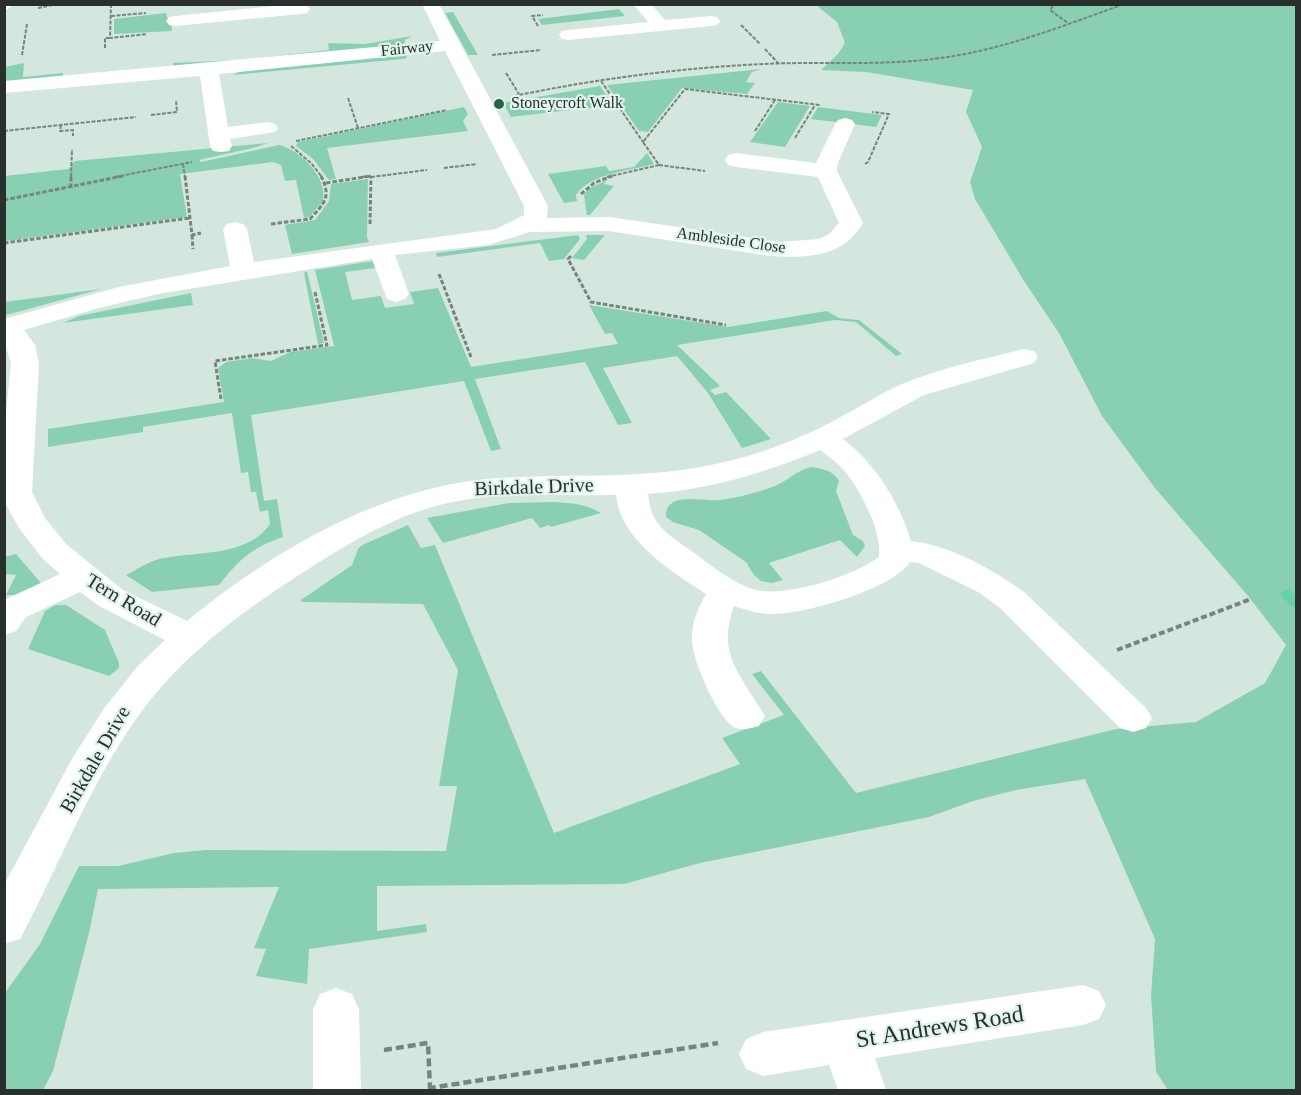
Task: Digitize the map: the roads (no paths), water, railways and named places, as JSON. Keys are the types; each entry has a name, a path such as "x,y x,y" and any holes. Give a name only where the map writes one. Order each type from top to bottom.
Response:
{"street":[{"path":"430,4 451,45"},
{"path":"641,4 661,26"},
{"path":"175,21 231,10 301,9"},
{"path":"568,35 711,21"},
{"name":"Fairway","path":"4,87 451,45 536,206 536,217 528,225"},
{"path":"209,69 220,140 268,128"},
{"path":"736,160 826,171 827,163 845,124"},
{"name":"Ambleside Close","path":"528,225 587,224 630,227 770,249 790,250 823,245 849,231 851,223 826,171"},
{"path":"6,326 116,296 379,250 503,234 528,225"},
{"path":"235,229 244,273"},
{"path":"379,250 396,294"},
{"name":"Tern Road","path":"6,326 21,345 25,363 16,460 16,492 30,521 54,551 111,598 188,637"},
{"name":"Birkdale Drive","path":"4,926 118,716 148,678 188,637 242,598 336,537 397,507 453,492 501,486 632,485 678,481 752,465 823,438 919,388 1024,357"},
{"path":"632,485 633,509 638,523 650,536 726,590 748,599 788,602 883,570 892,565 897,558 894,538 861,473 847,457 823,438"},
{"path":"897,550 926,553 990,584 1011,599 1133,718"},
{"path":"4,623 14,609 83,577"},
{"path":"726,590 715,605 711,620 709,637 712,656 717,673 746,716"},
{"name":"St Andrews Road","path":"862,1090 846,1041 1083,1005"},
{"path":"336,1009 337,1074"},
{"path":"763,1054 846,1041"}],"waterway":[{"path":"1287,594 1296,603"}],"place":[{"name":"Stoneycroft Walk","path":"499,104"}]}
